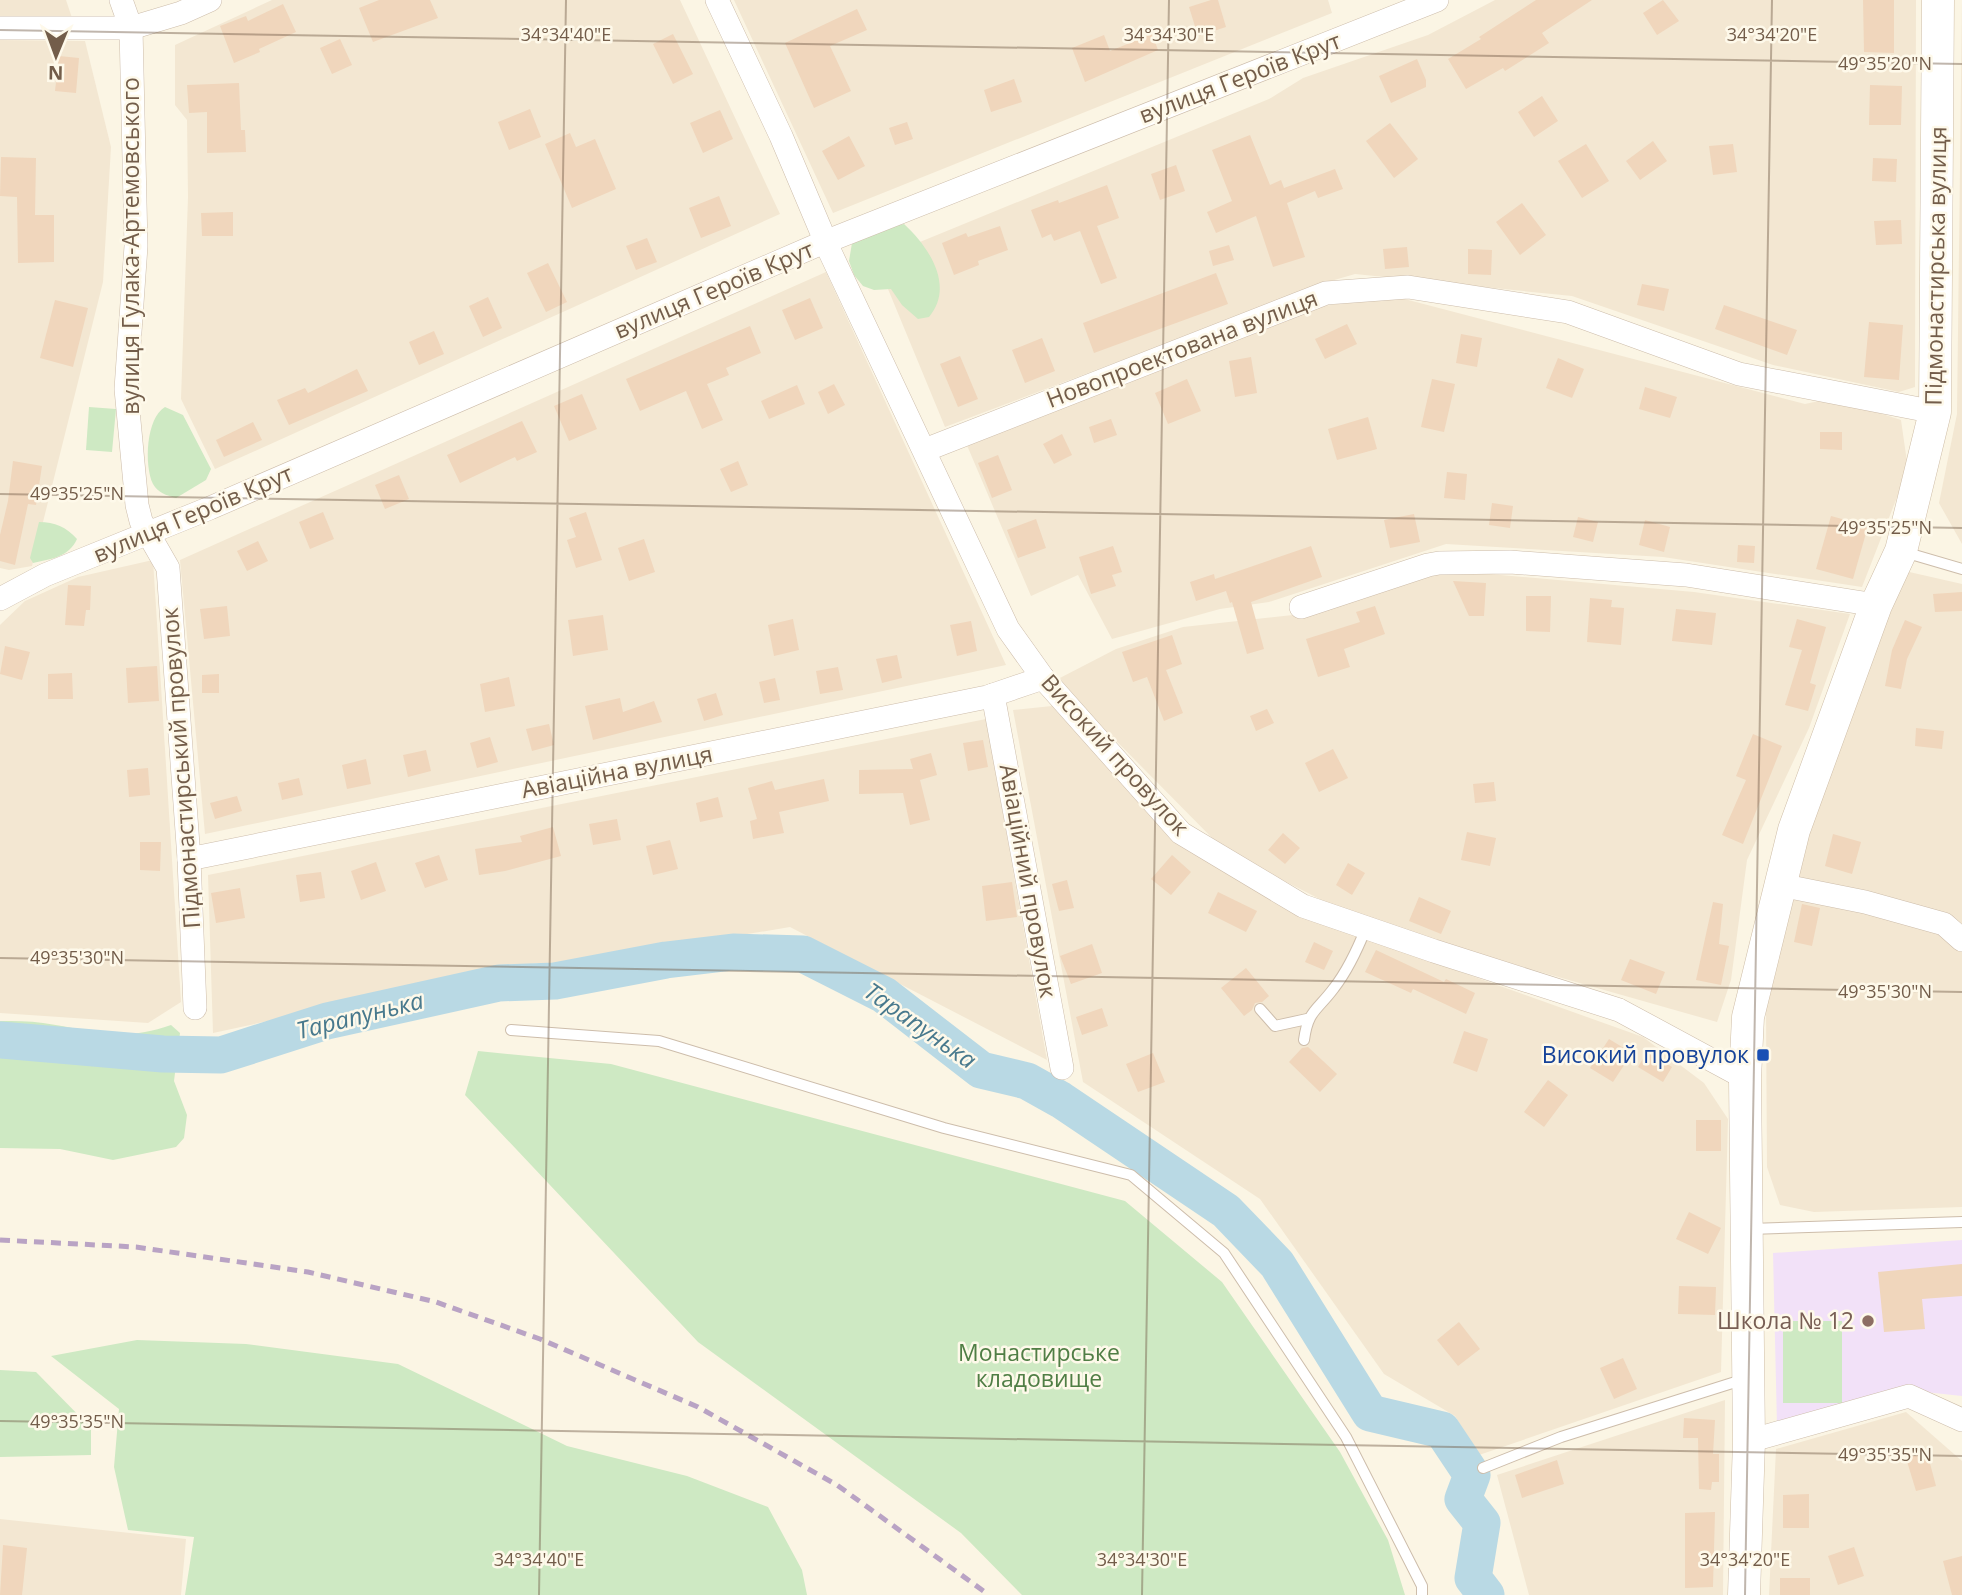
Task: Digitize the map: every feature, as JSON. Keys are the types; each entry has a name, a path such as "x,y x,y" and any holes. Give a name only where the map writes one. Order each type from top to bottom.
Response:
{"street":[{"name":"вулиця Гулака-Артемовського","path":"121,0 131,28 136,246 126,389 137,505 141,521 149,533"},
{"path":"0,28 131,28 181,13 210,0"},
{"name":"Високий провулок","path":"717,0 1008,629 1043,678 1181,833 1303,906 1619,1010 1745,1078"},
{"name":"вулиця Героїв Крут","path":"0,599 45,575 149,533 827,242 1437,0"},
{"name":"Підмонастирська вулиця","path":"1744,1595 1749,1441 1745,1078 1748,1017 1794,830 1876,606 1901,551 1935,412 1938,0"},
{"name":"Новопроектована вулиця","path":"925,450 1326,293 1408,287 1568,312 1739,374 1935,412"},
{"name":"Підмонастирський провулок","path":"149,533 168,568 189,859 195,1007"},
{"path":"1301,607 1428,565 1510,562 1686,575 1876,606"},
{"name":"Авіаційна вулиця","path":"189,859 993,695 1043,678"},
{"name":"Авіаційний провулок","path":"993,695 1062,1068"},
{"path":"1780,885 1865,902 1944,923 1962,940"},
{"path":"1749,1441 1909,1396 1962,1420"}],"lane":[{"path":"1901,551 1962,569"},
{"path":"1304,1040 1307,1019 1336,986 1366,928"},
{"path":"1260,1009 1275,1026 1307,1019"},
{"path":"511,1030 659,1041 944,1128 1131,1175 1224,1253 1346,1437 1422,1586 1422,1595"},
{"path":"1747,1229 1962,1222"},
{"path":"1483,1468 1561,1437 1748,1378"}],"shaded area":[{"path":"0,0 66,0 72,18 0,17"},
{"path":"272,0 680,0 780,214 215,469 181,399 188,197 187,120 175,105 175,45"},
{"path":"734,0 1328,0 1332,13 833,213"},
{"path":"1495,0 1916,0 1915,387 1899,392 1773,365 1572,296 1355,274 945,427 876,260 1269,99 1303,78 1428,35"},
{"path":"1962,0 1962,544 1939,503 1957,414"},
{"path":"0,40 85,41 111,147 103,282 32,566 9,570 0,568"},
{"path":"826,272 1006,665 205,834 180,560"},
{"path":"1393,296 1805,404 1833,398 1901,420 1908,469 1862,587 1663,557 1446,544 1269,602 1220,609 1112,639 1078,575 1031,596 966,443 1324,306"},
{"path":"153,560 181,1002 148,1023 0,1013 0,625 25,601 78,577"},
{"path":"1455,571 1694,592 1850,614 1809,728 1747,860 1731,980 1717,1022 1460,949 1337,908 1224,850 1056,680 1116,649 1183,627 1320,612 1424,575"},
{"path":"1905,571 1962,584 1962,1207 1814,1212 1780,1205 1767,1167 1766,1010 1795,873"},
{"path":"1052,706 1176,843 1287,910 1643,1037 1704,1083 1728,1119 1721,1372 1479,1455 1455,1416 1384,1374 1260,1199 1083,1082 1013,710"},
{"path":"986,719 1047,1060 790,927 560,965 536,963 213,1033 208,875"},
{"name":"Школа № 12","path":"1962,1240 1962,1396 1906,1390 1777,1426 1773,1253"},
{"path":"1725,1400 1723,1595 1529,1595 1497,1475"},
{"path":"1906,1412 1962,1461 1962,1595 1769,1595 1776,1449"},
{"path":"0,1519 186,1539 181,1595 0,1595"}],"green space":[{"path":"904,224 930,255 936,268 940,293 929,317 918,319 902,305 891,289 874,290 863,286 854,275 849,261 852,243 879,229"},
{"path":"89,407 116,409 112,452 86,450"},
{"path":"165,407 183,415 211,469 206,480 176,498 155,487 148,466 150,431"},
{"path":"39,522 60,526 69,531 77,539 74,545 53,558 33,563 30,558"},
{"path":"0,1021 38,1022 121,1034 171,1025 180,1033 174,1081 187,1115 184,1138 176,1147 113,1160 60,1149 0,1148"},
{"name":"Монастирське кладовище","path":"478,1051 611,1064 1125,1201 1222,1282 1340,1452 1388,1540 1405,1595 1022,1595 961,1533 698,1342 465,1095"},
{"path":"1783,1321 1842,1321 1842,1403 1783,1403"},
{"path":"137,1340 246,1344 398,1364 567,1446 687,1476 768,1507 802,1570 807,1595 185,1595 194,1537 128,1530 114,1467 119,1409 51,1356"},
{"path":"0,1370 36,1372 91,1428 91,1455 0,1457"}],"building":[{"path":"379,0 430,0 438,18 373,42 359,8"},
{"path":"1218,0 1226,27 1198,36 1189,7"},
{"path":"1536,0 1592,0 1542,33 1549,43 1505,71 1503,68 1466,89 1448,59"},
{"path":"1663,0 1679,21 1657,35 1643,13"},
{"path":"1863,0 1894,0 1894,53 1864,52"},
{"path":"283,4 296,32 234,63 220,26 246,16 248,21"},
{"path":"857,9 867,30 830,46 851,91 814,108 785,43"},
{"path":"673,34 693,74 673,84 653,44"},
{"path":"1152,34 1158,50 1085,82 1072,48 1104,35 1110,51"},
{"path":"340,39 352,65 332,74 320,48"},
{"path":"59,56 79,58 76,93 55,91"},
{"path":"1417,59 1426,80 1426,87 1391,103 1379,76"},
{"path":"1014,79 1022,102 991,112 984,90"},
{"path":"239,83 241,130 245,130 246,152 207,153 207,112 189,113 187,85"},
{"path":"1870,85 1902,86 1901,125 1869,125"},
{"path":"1542,96 1558,121 1534,137 1518,112"},
{"path":"530,109 541,137 509,150 498,122"},
{"path":"720,110 733,139 703,153 690,123"},
{"path":"907,122 913,139 895,145 889,128"},
{"path":"1390,123 1418,159 1394,178 1366,141"},
{"path":"570,133 576,147 595,139 616,189 572,208 545,144"},
{"path":"1250,135 1270,185 1281,180 1284,188 1335,169 1343,189 1318,198 1315,191 1287,203 1305,257 1273,267 1256,216 1216,233 1207,212 1232,201 1212,150"},
{"path":"849,136 865,166 838,180 822,151"},
{"path":"1653,141 1667,161 1640,180 1626,161"},
{"path":"1586,144 1609,181 1582,198 1558,161"},
{"path":"1733,144 1737,172 1713,175 1709,146"},
{"path":"1,157 36,158 35,215 54,215 54,262 18,263 17,197 0,196"},
{"path":"1873,158 1897,159 1896,182 1872,181"},
{"path":"1176,165 1185,191 1160,200 1151,174"},
{"path":"1107,185 1119,218 1097,226 1117,278 1101,284 1080,231 1054,241 1051,234 1042,238 1031,210"},
{"path":"719,196 731,226 701,238 689,208"},
{"path":"1522,203 1546,235 1520,255 1496,222"},
{"path":"233,212 233,236 202,236 201,213"},
{"path":"1901,220 1902,244 1876,245 1874,221"},
{"path":"1000,226 1008,250 978,261 979,265 954,275 942,243 966,233 968,237"},
{"path":"647,238 657,262 636,270 626,246"},
{"path":"1229,245 1234,260 1213,266 1209,251"},
{"path":"1407,247 1409,267 1385,269 1383,249"},
{"path":"1468,249 1492,250 1491,275 1468,274"},
{"path":"548,263 567,302 546,312 527,273"},
{"path":"1216,273 1228,304 1094,353 1083,323"},
{"path":"1642,284 1669,289 1664,311 1637,305"},
{"path":"488,297 502,328 483,337 469,306"},
{"path":"810,298 823,328 795,340 782,310"},
{"path":"55,300 88,308 73,367 40,358"},
{"path":"1724,305 1797,330 1787,355 1715,329"},
{"path":"1869,322 1903,325 1899,380 1864,377"},
{"path":"1347,324 1357,344 1325,359 1315,339"},
{"path":"750,326 761,353 726,368 729,375 707,384 723,420 702,429 686,391 640,411 626,379"},
{"path":"434,331 444,354 419,365 409,342"},
{"path":"1461,334 1482,338 1477,367 1456,363"},
{"path":"1042,338 1055,371 1025,383 1012,350"},
{"path":"960,356 978,399 958,407 940,364"},
{"path":"1251,357 1257,393 1235,397 1229,361"},
{"path":"1558,358 1584,369 1572,398 1546,388"},
{"path":"357,369 368,391 289,425 277,400 305,388 308,393"},
{"path":"1187,379 1201,411 1168,424 1155,393"},
{"path":"1432,379 1455,384 1444,432 1421,427"},
{"path":"834,384 845,405 828,414 818,392"},
{"path":"797,385 805,404 769,419 761,401"},
{"path":"1645,387 1677,397 1670,418 1639,409"},
{"path":"582,394 597,429 569,441 554,406"},
{"path":"1368,417 1377,449 1337,460 1328,429"},
{"path":"1111,419 1117,435 1094,443 1089,427"},
{"path":"522,421 537,452 517,461 515,457 460,483 447,455"},
{"path":"253,422 262,440 224,457 216,440"},
{"path":"1820,432 1842,432 1842,450 1820,449"},
{"path":"1062,434 1072,455 1054,464 1043,444"},
{"path":"998,455 1012,490 992,498 978,463"},
{"path":"13,461 42,466 36,505 28,504 15,565 0,561 0,535"},
{"path":"738,461 748,485 731,492 720,469"},
{"path":"1447,472 1467,474 1465,500 1444,498"},
{"path":"399,475 409,499 385,509 375,485"},
{"path":"1492,503 1513,506 1510,528 1489,525"},
{"path":"323,512 334,539 310,549 299,522"},
{"path":"586,512 602,560 576,568 567,540 576,537 569,518"},
{"path":"1414,514 1420,542 1390,548 1384,520"},
{"path":"1831,516 1868,526 1853,579 1816,569"},
{"path":"1578,517 1598,522 1593,542 1573,537"},
{"path":"1036,519 1046,548 1018,558 1007,530"},
{"path":"1645,520 1670,527 1664,552 1639,545"},
{"path":"644,539 655,572 629,581 618,548"},
{"path":"258,541 268,561 247,571 237,551"},
{"path":"1738,545 1755,546 1754,563 1737,562"},
{"path":"1113,546 1122,572 1112,575 1116,586 1091,594 1079,557"},
{"path":"1311,546 1322,577 1251,602 1264,649 1247,654 1232,602 1230,603 1226,591 1196,601 1190,582 1214,574 1215,579"},
{"path":"1453,581 1486,583 1484,616 1469,616"},
{"path":"68,585 91,586 90,610 86,610 84,626 65,625"},
{"path":"1962,592 1962,611 1935,612 1933,594"},
{"path":"1526,596 1551,596 1550,632 1526,631"},
{"path":"1590,598 1612,600 1611,607 1624,608 1621,645 1587,642"},
{"path":"227,606 230,636 204,639 200,609"},
{"path":"1375,606 1385,634 1344,649 1350,667 1318,677 1306,639 1360,622 1356,612"},
{"path":"1676,609 1716,613 1712,645 1672,641"},
{"path":"603,615 608,650 573,656 568,620"},
{"path":"793,619 799,650 774,656 768,625"},
{"path":"1797,619 1826,627 1810,683 1816,685 1808,711 1785,705 1802,650 1789,647"},
{"path":"1905,620 1922,627 1907,659 1901,689 1885,686 1892,650"},
{"path":"971,621 977,651 957,656 950,625"},
{"path":"1172,635 1182,664 1166,670 1183,713 1164,721 1147,677 1133,682 1122,652"},
{"path":"5,646 30,652 22,680 0,674"},
{"path":"897,655 902,678 882,683 876,659"},
{"path":"157,666 159,701 128,703 126,668"},
{"path":"838,667 843,690 820,694 816,671"},
{"path":"72,673 73,699 48,699 48,674"},
{"path":"219,674 219,693 202,693 202,675"},
{"path":"509,677 515,706 485,712 480,684"},
{"path":"775,678 780,700 764,703 759,682"},
{"path":"716,693 723,715 704,721 697,699"},
{"path":"620,698 623,712 654,701 662,722 593,740 585,706"},
{"path":"1267,709 1274,723 1256,731 1250,716"},
{"path":"549,724 554,745 532,751 526,729"},
{"path":"1916,728 1944,731 1942,749 1915,746"},
{"path":"1753,734 1782,746 1743,844 1722,835 1746,780 1736,776"},
{"path":"490,737 498,762 477,768 470,743"},
{"path":"983,740 988,767 968,771 963,743"},
{"path":"1333,749 1348,778 1319,792 1305,763"},
{"path":"426,750 431,771 408,777 403,755"},
{"path":"931,753 937,775 920,780 930,820 910,825 903,793 859,794 859,770 913,769 910,759"},
{"path":"366,759 371,784 347,789 342,765"},
{"path":"148,768 150,795 129,797 127,770"},
{"path":"299,778 303,795 282,800 278,783"},
{"path":"824,779 829,801 779,812 784,833 753,839 750,821 757,819 748,788 772,781 775,790"},
{"path":"1494,782 1496,801 1475,803 1473,784"},
{"path":"237,796 242,811 215,819 210,803"},
{"path":"718,797 723,817 700,822 696,803"},
{"path":"617,819 621,840 593,845 589,824"},
{"path":"553,827 561,856 479,875 475,849 522,842 520,836"},
{"path":"1467,832 1496,838 1490,866 1461,860"},
{"path":"1283,833 1300,848 1285,864 1268,850"},
{"path":"1833,834 1861,842 1852,874 1825,866"},
{"path":"670,840 678,869 653,875 646,846"},
{"path":"140,842 161,842 160,871 140,870"},
{"path":"439,855 448,880 425,888 415,863"},
{"path":"1172,855 1191,872 1171,895 1151,879"},
{"path":"376,862 386,891 361,900 351,871"},
{"path":"1348,863 1365,873 1352,895 1336,885"},
{"path":"321,872 325,898 300,902 296,875"},
{"path":"1067,880 1074,908 1059,911 1052,884"},
{"path":"1012,882 1017,917 986,921 982,886"},
{"path":"240,888 245,918 216,923 211,893"},
{"path":"1218,892 1257,911 1246,932 1208,913"},
{"path":"1419,897 1451,911 1441,934 1409,921"},
{"path":"1713,902 1723,904 1719,944 1729,946 1721,985 1696,980"},
{"path":"1802,904 1820,908 1812,946 1794,942"},
{"path":"1314,942 1333,951 1324,970 1305,962"},
{"path":"1092,944 1102,973 1071,984 1060,956"},
{"path":"1376,950 1444,982 1446,979 1475,993 1466,1014 1413,989 1411,993 1365,972"},
{"path":"1630,959 1665,972 1656,994 1621,980"},
{"path":"1246,968 1269,996 1262,1002 1255,1003 1252,1010 1244,1016 1221,988"},
{"path":"1102,1008 1108,1026 1082,1035 1076,1017"},
{"path":"1464,1031 1488,1039 1477,1072 1453,1063"},
{"path":"1609,1039 1632,1053 1613,1082 1590,1068"},
{"path":"1308,1047 1337,1074 1320,1092 1289,1062 1302,1048"},
{"path":"1647,1052 1672,1067 1663,1082 1638,1067"},
{"path":"1153,1053 1165,1082 1138,1092 1126,1064"},
{"path":"1548,1080 1568,1095 1544,1127 1524,1112"},
{"path":"1696,1120 1721,1120 1721,1151 1696,1151"},
{"path":"1689,1212 1721,1228 1708,1254 1676,1239"},
{"path":"1962,1264 1962,1296 1922,1299 1925,1329 1884,1332 1878,1272"},
{"path":"1679,1286 1716,1287 1715,1315 1678,1314"},
{"path":"1459,1322 1480,1349 1458,1366 1437,1340"},
{"path":"1623,1358 1637,1389 1614,1399 1600,1368"},
{"path":"1684,1418 1715,1420 1713,1454 1719,1454 1719,1482 1712,1482 1711,1490 1699,1489 1698,1438 1683,1438"},
{"path":"1927,1452 1936,1486 1916,1491 1906,1458"},
{"path":"1557,1460 1564,1484 1522,1498 1515,1475"},
{"path":"1809,1494 1809,1528 1783,1528 1783,1495"},
{"path":"1715,1512 1713,1587 1685,1588 1685,1513"},
{"path":"3,1545 27,1548 22,1595 0,1595"},
{"path":"1854,1547 1864,1576 1838,1585 1828,1556"},
{"path":"1962,1556 1962,1595 1952,1595 1943,1561"},
{"path":"1780,1578 1810,1578 1810,1595 1780,1595"}],"waterway":[{"name":"Тарапунька","path":"0,1040 163,1054 221,1055 327,1021 499,983 555,981 666,960 733,952 803,954 884,995 981,1070 1027,1081 1061,1100 1226,1211 1277,1264 1370,1413 1442,1430 1472,1475 1463,1499 1482,1523 1473,1578 1486,1595"}],"railway":[{"path":"0,1240 136,1247 308,1272 436,1302 540,1339 698,1407 837,1485 989,1595"}],"place":[{"name":"Високий провулок","path":"1763,1055"},
{"name":"Школа № 12","path":"1868,1321"}]}
